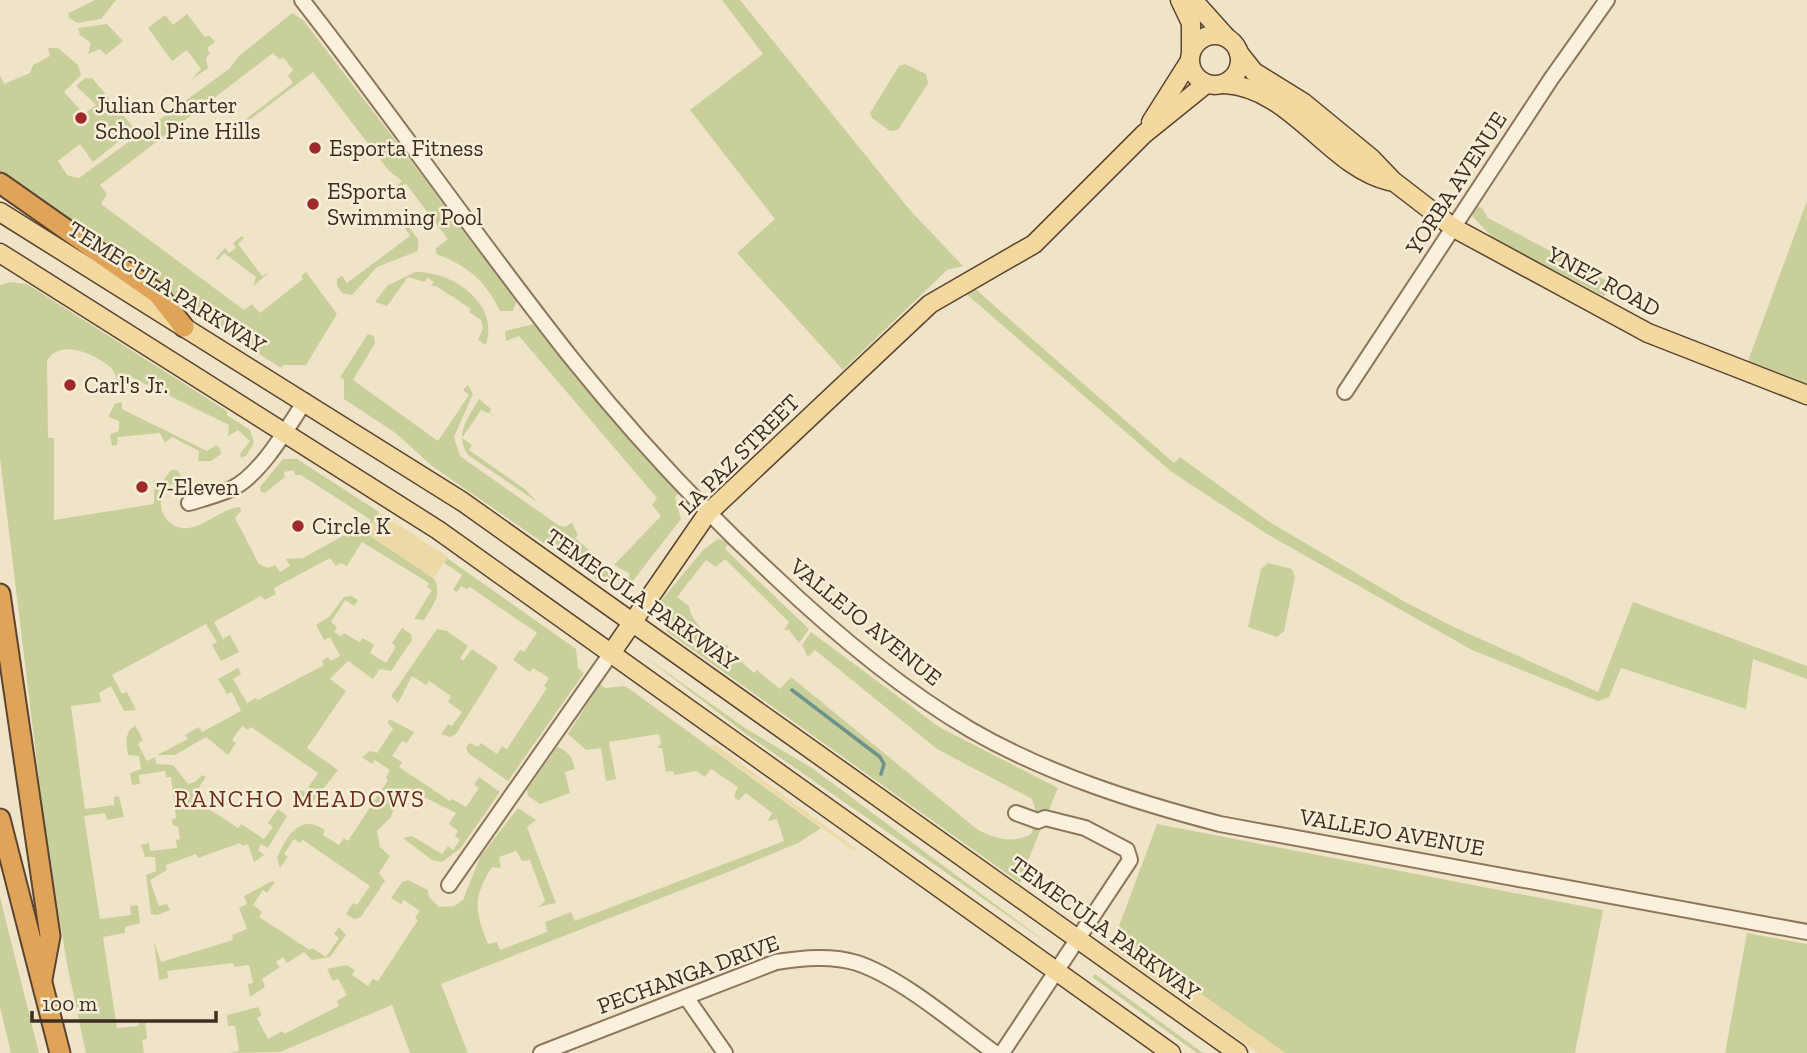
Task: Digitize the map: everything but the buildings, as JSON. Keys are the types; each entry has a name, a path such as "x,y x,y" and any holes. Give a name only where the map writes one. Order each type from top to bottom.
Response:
{"highway":[{"path":"0,183 158,294 184,327"},
{"path":"0,594 50,936 42,979"},
{"path":"0,820 60,1053"}],"main road":[{"path":"1180,0 1191,23 1190,56 1194,75 1215,84 1235,75 1239,53 1193,0"},
{"path":"1190,56 1199,40 1209,36 1227,38"},
{"name":"YNEZ ROAD","path":"1239,53 1254,72 1304,103 1371,158 1393,181 1454,228 1647,333 1807,395"},
{"name":"LA PAZ STREET","path":"1144,134 1190,56"},
{"name":"LA PAZ STREET","path":"612,652 707,514 930,304 1034,244 1144,134 1215,84"},
{"name":"YNEZ ROAD","path":"1215,84 1264,96 1364,171 1393,181"},
{"name":"TEMECULA PARKWAY","path":"0,212 463,502 1238,1053"},
{"path":"0,253 438,530 1171,1053"}],"street":[{"name":"YORBA AVENUE","path":"1345,392 1607,0"},
{"name":"VALLEJO AVENUE","path":"307,2 575,363 707,514 819,618 897,682 973,731 1132,800 1220,824 1807,932"},
{"path":"189,503 233,488 250,475 285,432 304,401"},
{"name":"LA PAZ STREET","path":"449,885 612,652"},
{"path":"1002,1053 1130,860 1127,850 1085,828 1045,818 1038,821 1016,813"},
{"name":"PECHANGA DRIVE","path":"541,1053 776,962 832,958 879,972 995,1053"},
{"path":"687,997 725,1053"}],"green space":[{"path":"95,0 116,0 101,19 77,23 68,17 69,13"},
{"path":"722,0 740,0 909,209 963,266 947,270 843,370 737,253 775,219 690,110 763,54"},
{"path":"292,13 303,20 517,299 513,311 500,311 474,275 436,254 436,248 448,239 406,184 395,188 402,181 389,171 313,72 240,127 238,125 293,83 288,76 293,70 284,58 279,59 273,53 100,185 107,194 101,204 244,310 252,304 260,313 303,279 301,276 306,272 337,314 306,365 283,365 281,368 169,295 0,176 0,75 4,84 30,73 33,65 50,56 48,48 58,48 78,65 81,75 64,92 84,114 96,105 76,86 85,78 92,78 133,127 133,130 93,162 80,144 58,161 67,175 79,178 229,69 238,57"},
{"path":"187,14 205,37 209,35 215,42 207,48 210,53 206,58 208,68 192,79 201,69 187,50 172,61 148,28 165,15 173,25"},
{"path":"107,24 123,41 106,55 100,49 88,54 91,43 80,35 78,28"},
{"path":"905,64 926,74 928,83 898,130 890,131 872,118 870,113 899,66"},
{"path":"1807,201 1807,384 1748,361"},
{"path":"1476,206 1482,208 1488,218 1611,283 1604,296 1493,238 1472,216"},
{"path":"407,225 418,239 418,251 377,267 352,295 342,293 337,286 337,279 342,276 347,283 410,236 405,228"},
{"path":"242,236 244,238 238,244 262,276 270,272 253,286 256,277 224,253 218,260 215,259 225,248 229,253 236,248 233,243"},
{"path":"415,272 444,277 470,292 486,316 486,345 478,340 483,328 481,320 469,312 471,309 436,286 431,286 434,282 428,278 424,282 408,277 387,306 375,302 387,286"},
{"path":"10,282 27,284 227,411 227,415 250,430 254,443 246,456 241,458 240,454 250,441 238,430 228,436 229,425 131,377 122,385 110,367 87,353 60,350 47,361 48,438 54,438 54,520 154,504 154,480 161,484 171,470 177,470 183,479 168,486 161,501 162,511 168,521 177,527 195,527 240,507 241,511 235,518 259,564 268,568 275,565 280,572 290,566 286,559 303,558 357,528 358,523 366,529 371,520 301,475 295,475 294,470 284,472 285,477 265,493 261,492 260,487 283,459 297,459 379,512 366,533 433,578 436,583 436,599 424,620 414,619 432,590 427,587 429,583 362,542 347,566 341,563 336,566 330,558 274,588 276,594 265,600 261,596 214,622 223,639 230,635 239,652 221,661 212,645 217,642 206,624 112,675 122,694 127,692 136,710 124,711 111,686 99,693 101,702 71,706 85,809 114,805 114,797 119,796 124,817 107,820 105,813 84,816 100,919 131,915 130,906 138,905 140,923 125,927 125,933 103,937 117,1028 139,1026 139,1022 145,1021 147,1039 142,1040 144,1053 86,1053 67,964 46,837 0,458 0,285"},
{"path":"973,287 1174,463 1180,457 1268,521 1405,602 1456,628 1598,692 1633,602 1807,666 1807,679 1753,659 1746,709 1621,668 1609,697 1598,701 1472,650 1267,534 1173,473 964,292"},
{"path":"534,324 680,492 675,497 681,519 632,582 627,579 609,581 606,586 432,466 397,434 344,399 344,380 340,377 368,334 374,336 375,343 353,380 438,441 469,395 463,390 468,385 473,394 454,437 460,456 558,525 564,527 572,523 578,535 575,538 590,551 587,554 592,559 595,556 607,572 610,569 628,579 630,574 614,565 661,516 652,505 657,498 519,336 506,341 505,331"},
{"path":"479,399 491,409 489,412 493,415 481,410 462,438 464,426"},
{"path":"122,402 122,409 207,451 216,445 221,454 211,461 198,461 199,451 172,437 165,443 160,433 118,437 117,445 112,446 110,434 119,431 119,421 108,417 115,404"},
{"path":"462,438 472,445 469,450 526,490 537,502 468,455"},
{"path":"718,539 729,542 725,549 809,629 799,643 789,630 784,630 789,622 725,559 716,567 706,560 677,597 689,606 694,619 704,631 729,646 727,649 754,673 757,670 780,689 791,677 978,830 991,836 1011,840 1031,834 1038,818 1032,799 937,749 815,650 808,657 802,645 811,632 939,727 1058,788 1024,870 1027,873 1020,883 666,631 669,627 665,606 660,602 703,550"},
{"path":"447,558 576,649 578,668 584,673 508,781 468,753 466,747 470,743 478,747 481,743 497,754 502,746 507,749 547,688 544,686 549,678 533,668 530,672 513,660 520,650 524,652 537,633 470,587 467,589 461,586 457,592 453,590 462,575 444,563"},
{"path":"1268,563 1292,569 1295,577 1284,631 1277,637 1248,627 1261,569"},
{"path":"351,596 358,600 354,606 345,600 331,622 337,627 334,632 341,636 344,633 359,642 363,638 374,645 370,653 386,663 396,647 392,643 402,628 411,634 412,640 391,671 380,669 373,679 348,661 330,679 346,691 307,748 338,770 311,804 306,807 294,800 301,790 305,792 318,773 251,727 248,730 242,726 232,740 236,743 228,755 206,737 175,755 157,755 188,739 185,735 199,727 202,732 241,711 232,692 227,694 218,679 238,668 241,674 233,679 247,703 256,698 258,700 324,665 322,661 328,657 331,661 340,656 330,637 324,640 316,625 329,617 344,597"},
{"path":"437,629 447,631 468,646 460,658 463,661 472,649 498,667 456,734 450,737 441,734 448,724 452,726 462,712 448,702 451,696 429,681 426,685 412,676 398,703 391,696"},
{"path":"644,656 745,728 812,768 1050,945 746,734"},
{"path":"600,684 605,688 625,686 821,828 798,843 733,870 441,984 468,1053 410,1053 392,1005 280,1052 230,1053 239,1051 235,1026 228,1026 227,1015 258,1007 262,1015 257,1018 268,1039 282,1031 284,1034 339,1006 337,1001 347,995 338,979 333,981 327,969 346,965 355,970 352,975 368,986 373,979 378,981 418,920 415,918 420,911 404,900 401,904 391,898 402,882 408,880 428,890 429,897 439,907 454,906 463,900 480,857 518,808 536,820 527,827 556,903 538,907 545,901 530,860 522,861 516,851 499,857 501,868 492,867 481,888 478,913 488,944 497,942 500,950 547,932 545,922 571,912 575,921 784,841 777,819 768,821 772,813 746,793 739,800 736,799 734,796 738,787 711,769 705,777 696,771 674,775 673,771 666,772 662,748 657,748 661,744 659,734 609,742 616,779 606,781 601,748 586,750 568,734"},
{"path":"389,719 414,732 407,743 402,741 392,756 402,762 399,767 450,801 452,799 466,807 479,788 474,785 479,777 500,792 460,849 442,862 432,860 403,838 412,836 442,854 448,846 453,850 460,840 455,836 458,831 449,824 456,813 424,797 397,799 391,817 377,831 380,847 390,856 379,873 385,881 361,917 354,919 346,914 353,903 357,905 370,886 303,840 300,843 294,839 284,854 288,857 280,868 277,858 290,835 301,825 316,825 325,830 323,835 339,845 344,838 348,841 388,780 386,778 390,770 375,760 372,764 362,757 370,751 377,753 393,729 388,723"},
{"path":"135,725 143,740 138,744 147,761 155,757 156,764 173,765 188,784 195,782 202,775 206,777 192,798 238,828 241,824 264,839 273,827 268,823 278,809 287,816 268,848 261,844 258,850 264,855 254,862 248,844 242,846 240,843 198,858 196,854 166,865 167,870 150,880 159,906 167,904 170,910 158,915 151,914 146,875 156,871 155,857 145,857 141,845 149,843 150,851 177,848 176,840 180,839 178,826 173,826 172,819 176,818 171,777 166,777 165,771 139,775 140,784 132,785 130,773 141,769 139,756 128,755 127,750 127,735"},
{"path":"557,747 567,753 574,765 575,769 565,772 570,793 540,804 528,796 527,790"},
{"path":"1157,824 1603,910 1575,1053 1285,1053 1116,934"},
{"path":"272,881 275,882 267,893 263,890 253,905 262,912 259,917 310,950 312,948 326,957 339,938 334,934 339,927 346,935 330,957 312,960 304,952 287,963 283,957 276,962 280,967 262,979 265,987 250,997 248,984 253,983 249,965 234,967 233,963 167,971 168,978 159,980 154,942 161,962 233,940 232,935 247,929 239,908 247,904 244,896"},
{"path":"0,896 39,1053 11,1053 0,1007"},
{"path":"1747,933 1807,944 1807,1053 1725,1053"},
{"path":"1095,974 1203,1053 1197,1053 1092,977"}],"sand":[{"path":"379,512 448,557 433,578 366,533"},
{"path":"708,745 716,745 856,849 853,850"},
{"path":"1116,934 1285,1053 1258,1053 1107,945"}],"waterway":[{"path":"792,690 880,757 884,764 881,774"}],"place":[{"name":"Julian Charter School Pine Hills","path":"81,118"},
{"name":"Esporta Fitness","path":"315,148"},
{"name":"ESporta Swimming Pool","path":"313,204"},
{"name":"Carl's Jr.","path":"70,385"},
{"name":"7-Eleven","path":"142,487"},
{"name":"Circle K","path":"298,526"}],"district":[{"name":"RANCHO MEADOWS","path":"300,799"}]}
